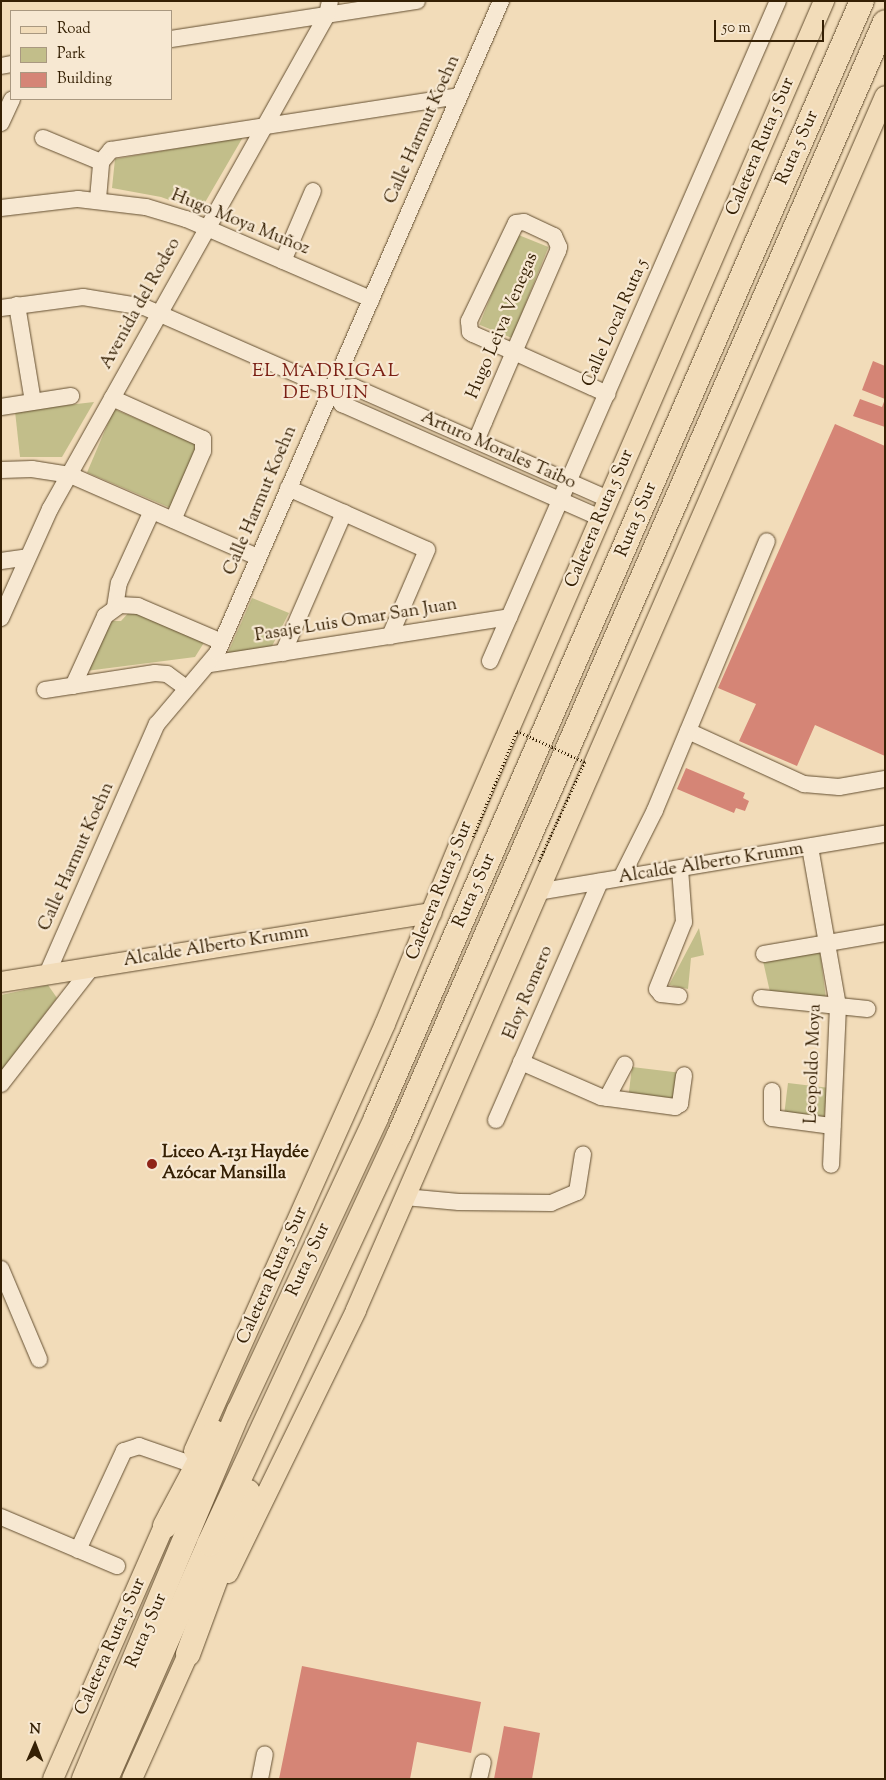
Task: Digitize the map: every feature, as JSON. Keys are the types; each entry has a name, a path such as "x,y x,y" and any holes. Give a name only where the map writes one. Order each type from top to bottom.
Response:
{"highway":[{"name":"Ruta 5 Sur","path":"84,1779 239,1411 380,1109 862,1"},
{"name":"Ruta 5 Sur","path":"106,1779 285,1380 406,1118 885,22"},
{"path":"165,1526 310,1259"},
{"path":"188,1654 285,1380"}],"main road":[{"name":"Caletera Ruta 5 Sur","path":"53,1779 165,1526 188,1463 358,1086 608,499 824,1"},
{"path":"132,1779 188,1654 336,1353 885,96"},
{"name":"Alcalde Alberto Krumm","path":"1,982 431,913"}],"street":[{"path":"172,39 328,8 417,1"},
{"name":"Calle Harmut Koehn","path":"48,974 157,724 186,688 210,664 222,642 501,1"},
{"name":"Calle Local Ruta 5","path":"490,661 778,1"},
{"name":"Avenida del Rodeo","path":"1,618 28,557 70,475 328,8"},
{"path":"98,199 101,162 111,150 459,96"},
{"path":"1,123 12,100"},
{"path":"43,138 101,162"},
{"path":"283,261 313,191"},
{"name":"Hugo Moya Muñoz","path":"1,208 59,200 98,199 146,207 206,228 371,299"},
{"name":"Hugo Leiva Venegas","path":"476,441 559,247 554,236 524,222 512,226 469,329 514,352"},
{"name":"Arturo Morales Taibo","path":"9,307 83,297 123,302 159,313 331,389 354,387 608,499"},
{"path":"9,307 33,402"},
{"path":"514,352 607,394"},
{"name":"Arturo Morales Taibo","path":"331,389 342,404 600,518"},
{"path":"1,407 71,396"},
{"path":"112,398 203,440 204,451 173,520"},
{"path":"1,470 32,469 70,475 258,557"},
{"path":"288,488 427,550 390,636"},
{"path":"73,686 102,620 115,607 119,583 152,511"},
{"path":"283,653 344,513"},
{"path":"621,878 688,731 767,541"},
{"path":"1,561 28,557"},
{"path":"115,607 138,606 222,642"},
{"name":"Pasaje Luis Omar San Juan","path":"210,664 509,617"},
{"path":"45,690 155,673 167,674 186,688"},
{"path":"688,731 804,784 839,787 885,779"},
{"name":"Alcalde Alberto Krumm","path":"537,892 885,834"},
{"name":"Leopoldo Moya","path":"810,847 838,1006 831,1165"},
{"path":"679,996 661,994 657,989 684,922 680,869"},
{"name":"Eloy Romero","path":"496,1120 600,882"},
{"path":"764,954 885,933"},
{"path":"1,1084 92,967"},
{"path":"761,998 868,1009"},
{"path":"521,1062 607,1098 677,1107 684,1075"},
{"path":"607,1098 625,1064"},
{"path":"772,1091 772,1118 832,1126"},
{"path":"405,1197 459,1202 551,1203 577,1192 583,1154"},
{"path":"1,1269 39,1359"},
{"path":"78,1550 124,1451 139,1446 188,1463"},
{"path":"1,1517 117,1566"},
{"path":"260,1779 264,1754"},
{"path":"479,1779 483,1762"}],"path":[{"path":"473,837 517,731 585,762 539,862"}],"green space":[{"path":"243,137 200,211 161,197 112,188 115,159"},
{"path":"516,234 548,247 512,338 479,325"},
{"path":"94,402 62,457 20,457 15,411"},
{"path":"114,409 199,445 172,508 87,473"},
{"path":"252,598 289,613 270,650 227,655"},
{"path":"132,609 205,641 195,657 86,671 112,621 121,621"},
{"path":"699,928 704,955 691,958 688,989 669,985"},
{"path":"820,951 826,999 770,992 763,961"},
{"path":"48,985 57,998 1,1071 1,995"},
{"path":"632,1067 678,1073 674,1098 629,1093"},
{"path":"788,1083 828,1088 824,1120 784,1115"}],"building":[{"path":"873,361 885,366 885,399 862,390"},
{"path":"860,399 882,407 885,399 885,427 853,416"},
{"path":"835,424 885,446 885,756 815,725 797,766 739,741 756,704 718,688"},
{"path":"686,768 745,793 743,798 749,801 745,811 736,808 734,813 677,789"},
{"path":"302,1666 481,1702 471,1753 417,1742 410,1779 279,1779"},
{"path":"504,1726 540,1733 532,1779 494,1779"}],"place":[{"name":"Liceo A-131 Haydée Azócar Mansilla","path":"152,1164"}],"district":[{"name":"EL MADRIGAL DE BUIN","path":"326,383"}]}
